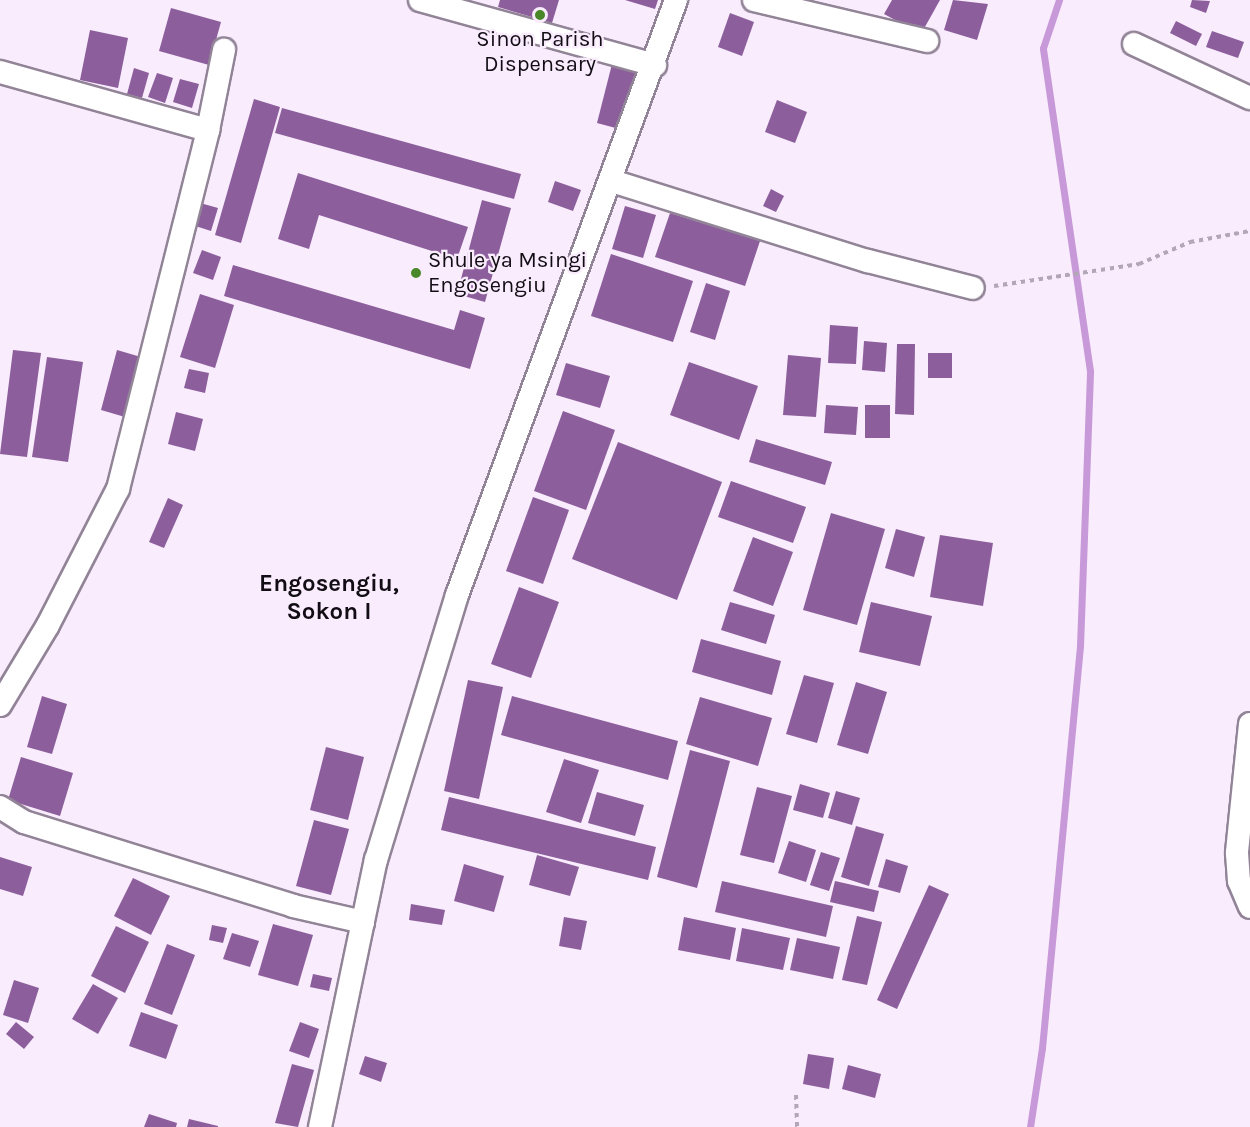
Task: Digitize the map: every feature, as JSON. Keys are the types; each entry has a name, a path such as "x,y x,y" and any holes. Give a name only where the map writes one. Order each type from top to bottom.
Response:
{"street":[{"path":"420,0 655,65"},
{"path":"320,1127 376,860 457,595 655,65 676,0"},
{"path":"754,0 927,41"},
{"path":"1134,44 1250,98"},
{"path":"0,705 48,625 118,489 208,130 224,50"},
{"path":"0,72 208,130"},
{"path":"612,181 868,261 973,288"},
{"path":"1250,724 1237,853 1239,881 1250,907"},
{"path":"0,807 24,822 293,906 363,922"}],"path":[{"path":"973,288 1062,277 1139,264 1190,242 1250,231"},
{"path":"796,1095 797,1127"}],"building":[{"name":"Sinon Parish Dispensary","path":"500,0 559,0 552,23 498,7"},
{"path":"625,0 658,0 655,9"},
{"path":"892,0 940,0 921,34 884,14"},
{"path":"953,0 988,4 977,40 944,30"},
{"path":"1192,0 1210,1 1206,13 1190,7"},
{"path":"171,8 221,22 209,65 159,51"},
{"path":"730,13 754,22 742,56 718,47"},
{"path":"1176,21 1202,34 1196,46 1170,33"},
{"path":"90,30 128,38 118,88 80,80"},
{"path":"1212,31 1244,42 1238,58 1206,47"},
{"path":"612,64 638,70 623,130 597,123"},
{"path":"134,68 149,73 142,98 127,94"},
{"path":"157,73 173,78 165,103 148,97"},
{"path":"180,79 199,84 192,108 173,102"},
{"path":"254,99 280,107 241,243 215,235"},
{"path":"777,100 807,112 795,143 765,132"},
{"path":"282,108 521,174 514,199 275,133"},
{"path":"298,173 468,227 457,259 319,215 309,249 278,239"},
{"path":"555,181 581,190 573,211 548,202"},
{"path":"771,189 784,196 776,212 763,206"},
{"path":"482,200 511,208 485,302 457,294"},
{"path":"193,201 218,208 211,231 186,223"},
{"path":"625,206 656,215 643,258 612,249"},
{"path":"670,213 760,241 745,286 655,257"},
{"path":"202,250 221,257 213,280 193,273"},
{"path":"611,254 693,281 673,342 591,316"},
{"path":"233,265 454,330 460,310 485,318 470,369 224,296"},
{"path":"706,283 730,291 715,340 690,332"},
{"path":"200,294 234,305 215,368 180,357"},
{"path":"830,325 858,327 856,364 828,363"},
{"path":"864,341 887,343 885,372 862,370"},
{"path":"897,344 915,344 914,415 895,414"},
{"path":"13,350 41,353 27,457 0,454"},
{"path":"117,350 141,357 125,417 101,410"},
{"path":"928,353 952,353 952,378 928,378"},
{"path":"788,355 821,358 816,417 783,415"},
{"path":"47,357 83,362 68,462 32,457"},
{"path":"689,362 758,386 739,440 670,415"},
{"path":"566,363 610,376 600,408 556,395"},
{"path":"189,369 209,373 205,393 184,388"},
{"path":"826,405 858,407 856,435 824,433"},
{"path":"865,405 890,405 890,438 865,438"},
{"path":"563,411 615,430 586,510 534,491"},
{"path":"176,412 203,419 195,451 168,444"},
{"path":"756,439 832,462 825,485 749,462"},
{"path":"618,442 722,482 677,600 572,559"},
{"path":"731,481 806,507 793,543 718,517"},
{"path":"533,497 569,510 543,584 506,571"},
{"path":"168,498 183,505 164,548 149,542"},
{"path":"831,513 885,529 857,625 803,610"},
{"path":"896,529 925,537 914,577 885,568"},
{"path":"940,535 993,543 983,606 930,597"},
{"path":"753,537 793,552 773,606 733,591"},
{"path":"519,587 559,602 531,678 491,664"},
{"path":"730,602 775,615 766,644 721,630"},
{"path":"871,602 932,616 920,666 859,652"},
{"path":"701,639 781,661 772,695 692,672"},
{"path":"804,675 834,683 817,743 786,734"},
{"path":"468,680 503,687 479,799 444,791"},
{"path":"856,682 887,692 868,754 837,745"},
{"path":"42,696 67,704 52,754 27,747"},
{"path":"512,696 678,741 668,780 501,735"},
{"path":"700,697 772,718 758,766 686,744"},
{"path":"326,747 364,757 348,820 310,810"},
{"path":"690,750 730,761 697,888 657,877"},
{"path":"21,757 73,773 60,816 8,800"},
{"path":"564,759 599,770 581,823 546,812"},
{"path":"800,784 830,793 823,818 793,810"},
{"path":"757,787 792,796 774,863 740,855"},
{"path":"836,791 860,798 852,825 828,818"},
{"path":"597,792 644,805 635,836 588,823"},
{"path":"449,797 656,847 648,880 441,830"},
{"path":"314,820 349,829 331,895 296,886"},
{"path":"856,826 884,834 869,886 841,877"},
{"path":"789,841 816,850 806,882 778,873"},
{"path":"821,852 840,858 829,891 810,885"},
{"path":"537,855 579,867 570,896 529,885"},
{"path":"0,857 32,867 23,896 0,889"},
{"path":"886,859 908,866 900,893 878,887"},
{"path":"464,864 504,876 494,912 454,901"},
{"path":"133,878 170,896 151,935 114,916"},
{"path":"722,881 833,906 826,937 715,912"},
{"path":"835,881 879,891 874,912 830,902"},
{"path":"929,885 949,894 897,1009 877,1000"},
{"path":"411,904 445,910 442,925 409,920"},
{"path":"857,916 882,922 867,985 842,980"},
{"path":"564,917 587,921 581,950 559,946"},
{"path":"684,917 736,928 730,960 678,950"},
{"path":"273,924 313,935 298,986 258,975"},
{"path":"212,925 227,928 223,943 209,940"},
{"path":"116,926 149,942 125,993 91,976"},
{"path":"742,928 790,938 783,970 736,961"},
{"path":"232,933 259,941 250,967 223,959"},
{"path":"797,938 840,947 833,979 790,970"},
{"path":"167,944 195,955 172,1015 144,1004"},
{"path":"313,974 332,978 329,991 310,987"},
{"path":"14,980 39,988 28,1023 3,1015"},
{"path":"93,984 118,998 98,1034 72,1019"},
{"path":"141,1012 178,1025 166,1059 129,1046"},
{"path":"16,1022 34,1037 24,1049 6,1034"},
{"path":"300,1022 319,1029 309,1058 289,1051"},
{"path":"808,1054 834,1058 829,1089 803,1084"},
{"path":"365,1056 387,1063 381,1082 359,1074"},
{"path":"292,1064 314,1070 298,1127 275,1123"},
{"path":"848,1065 881,1074 875,1098 842,1089"},
{"path":"149,1114 177,1123 176,1127 144,1127"},
{"path":"189,1119 218,1126 218,1127 187,1127"}],"waterway":[{"path":"1030,1127 1042,1048 1080,646 1090,371 1043,48 1059,0"}],"place":[{"name":"Sinon Parish Dispensary","path":"540,15"},
{"name":"Shule ya Msingi Engosengiu","path":"416,273"}],"district":[{"name":"Engosengiu, Sokon I","path":"329,598"}]}
